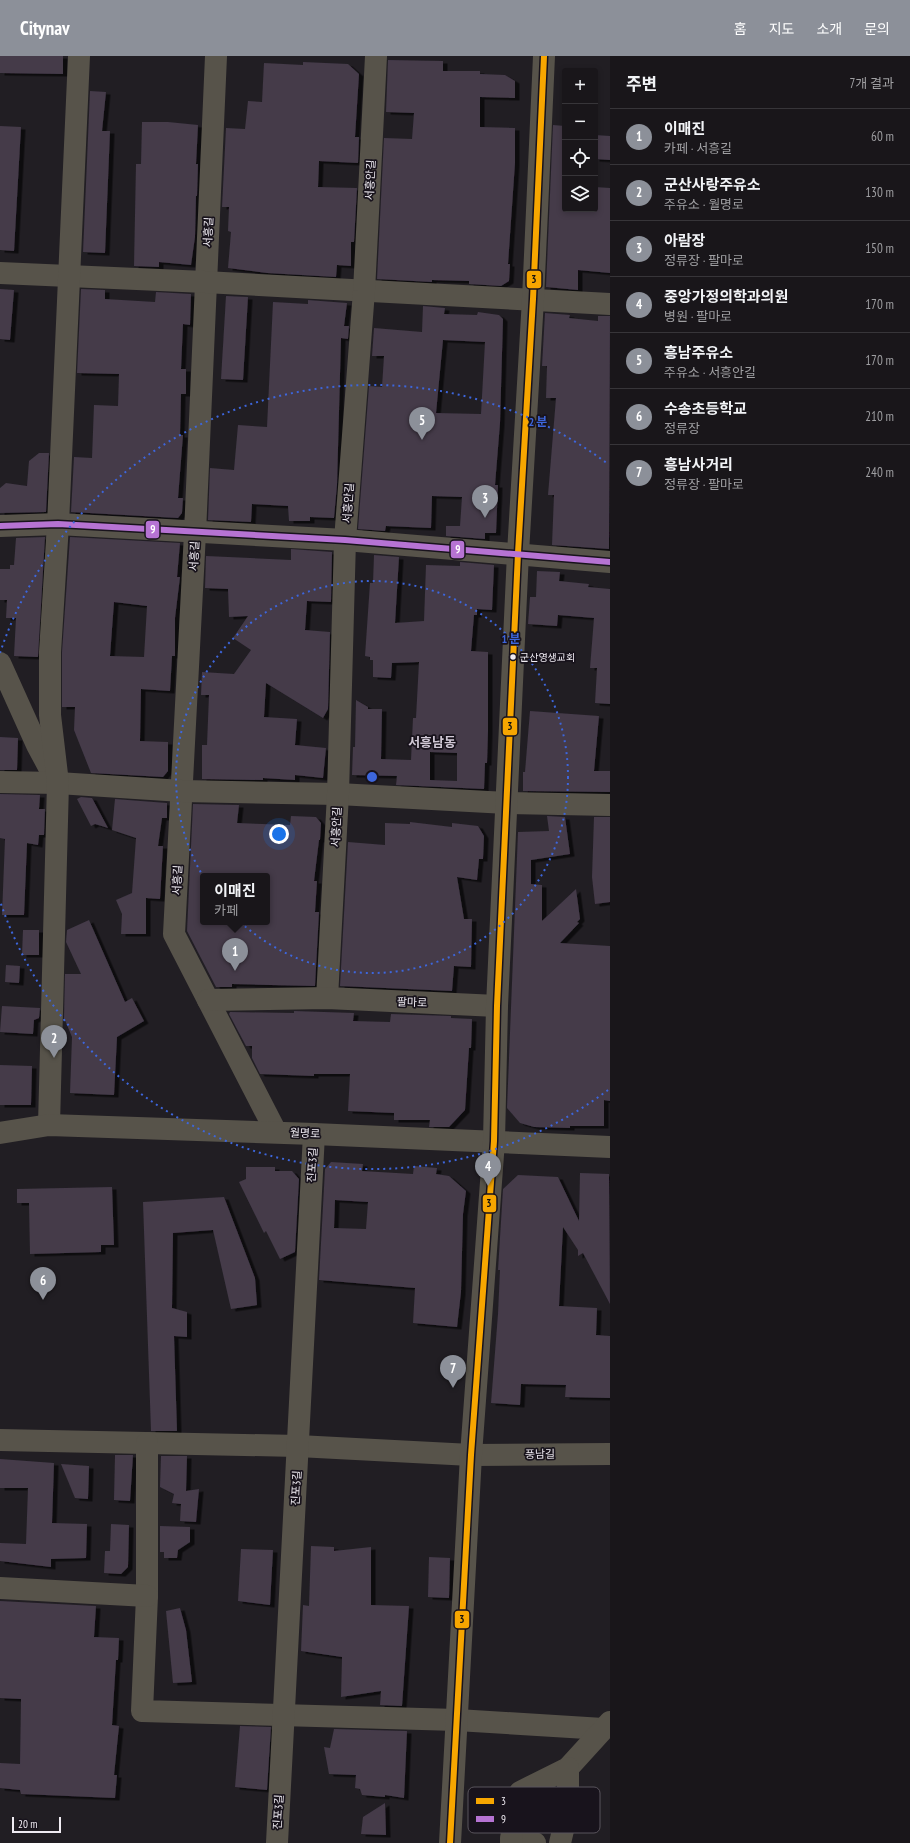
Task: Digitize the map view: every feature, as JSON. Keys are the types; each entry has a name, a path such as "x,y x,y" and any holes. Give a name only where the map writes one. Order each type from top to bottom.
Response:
{"street":[{"path":"49,1125 58,783 50,715 50,652 58,524 79,56"},
{"name":"서흥길","path":"216,56 195,533 174,934 276,1132"},
{"name":"서흥안길","path":"327,998 338,794 346,540 364,291 376,56"},
{"path":"450,1843 471,1455 494,1141 497,1006 518,553 533,299 544,56"},
{"path":"0,273 205,282 610,304"},
{"path":"0,526 58,524 195,533 346,540 518,553 610,562"},
{"path":"0,663 37,745 58,783"},
{"path":"0,782 58,783 182,791 338,794 610,805"},
{"path":"208,1000 327,998"},
{"name":"팔마로","path":"327,998 497,1006"},
{"name":"월명로","path":"0,1133 49,1125 276,1132 610,1147"},
{"name":"진포3길","path":"277,1843 314,1134"},
{"name":"풍남길","path":"0,1440 298,1446 471,1455 610,1454"},
{"path":"147,1443 147,1596 142,1711 284,1714 606,1725"},
{"path":"0,1588 147,1596"},
{"path":"530,1787 568,1768 606,1725"},
{"path":"568,1768 568,1787"},
{"path":"560,1843 562,1833"},
{"path":"511,1841 535,1843"}],"building":[{"path":"0,56 63,56 63,74 0,73"},
{"path":"388,60 443,61 443,71 480,71 480,74 505,75 515,81 515,98 480,97 480,127 515,128 515,163 508,264 510,264 509,281 501,286 469,284 469,281 432,280 432,282 377,279 384,138 412,139 414,113 386,112"},
{"path":"303,62 348,64 359,74 355,137 359,137 358,163 319,161 318,187 357,188 354,242 351,242 351,266 337,265 336,277 267,273 228,268 231,232 228,231 229,207 222,207 226,128 245,129 248,101 262,102 264,63 303,65"},
{"path":"90,91 106,92 102,131 110,131 105,253 83,252"},
{"path":"142,122 168,122 198,125 195,237 191,265 159,262 159,267 134,266 136,164 141,164"},
{"path":"553,125 562,126 562,212 598,212 598,187 610,188 610,273 578,270 578,290 546,287"},
{"path":"0,126 21,127 14,251 0,250"},
{"path":"598,135 610,136 610,160 598,159"},
{"path":"0,289 14,290 10,340 0,339"},
{"path":"81,289 105,290 105,299 155,302 156,292 191,294 190,325 183,324 181,369 186,369 186,394 181,394 180,435 183,435 178,498 183,498 182,513 178,518 71,512 74,457 92,458 94,405 118,406 119,374 77,373"},
{"path":"226,296 248,297 243,380 221,379"},
{"path":"308,300 347,303 344,326 349,326 348,339 341,338 337,485 334,518 310,517 310,521 289,521 288,506 252,504 251,522 208,520 210,468 234,470 238,425 267,427 273,302 308,304"},
{"path":"423,306 445,308 444,314 477,315 478,312 499,315 503,319 500,423 495,485 498,485 496,533 485,533 485,539 446,536 446,526 460,526 462,497 432,496 431,528 386,526 385,531 358,529 369,386 382,387 384,356 372,356 374,328 422,332","holes":["443,340 485,342 481,414 436,413"]},
{"path":"545,313 570,315 569,318 598,321 598,316 610,316 609,549 552,545 554,495 548,495 556,398 546,398 547,366 542,366"},
{"path":"39,453 49,453 46,512 0,513 0,488 6,483 27,486 29,461"},
{"path":"45,537 38,657 14,656 16,618 6,618 7,600 0,600 0,569 10,569 10,565 14,565 16,538"},
{"path":"70,537 180,543 177,577 180,577 175,618 175,656 172,656 170,691 141,689 140,741 168,742 168,771 163,777 91,773 74,730 75,707 62,707 62,652","holes":["114,602 147,606 144,657 110,656"]},
{"path":"291,549 332,552 331,602 307,601 305,630 330,632 328,709 323,718 266,683 264,717 297,719 295,745 326,748 323,778 295,775 295,780 263,778 263,780 202,779 202,745 207,745 209,695 201,695 202,672 234,674 251,650 233,638 248,616 229,617 228,589 205,588 206,556 291,560"},
{"path":"374,555 399,557 395,623 424,621 426,565 460,566 460,562 494,565 492,610 477,609 477,615 474,615 471,651 488,652 488,731 487,763 485,763 484,789 396,785 397,776 352,775 353,747 355,747 356,700 368,707 368,709 382,709 381,759 411,760 413,718 416,718 419,662 392,663 391,678 373,677 373,660 370,660 370,657 365,656 370,583 373,583","holes":["430,752 457,753 457,781 430,780"]},
{"path":"537,571 560,572 559,581 589,584 588,587 610,589 610,704 595,703 597,668 590,668 594,618 558,615 557,626 528,624 530,597 536,597"},
{"path":"530,711 599,716 594,771 610,771 610,792 523,791 523,772 525,772"},
{"path":"0,737 18,738 17,770 0,770"},
{"path":"0,794 40,795 39,809 45,809 44,835 39,835 38,845 27,843 24,915 2,915 5,839 0,838"},
{"path":"81,797 92,798 108,828 95,824 91,826 77,799"},
{"path":"115,799 167,803 167,818 162,818 158,846 163,846 160,899 146,898 146,934 121,934 122,914 116,900 132,893 136,838 112,830"},
{"path":"193,804 239,805 237,823 290,825 291,816 316,817 321,823 314,881 317,881 315,912 319,912 315,986 232,984 232,987 216,987 187,931"},
{"path":"547,816 565,817 570,854 531,860 531,884 542,885 542,921 576,889 580,919 577,922 579,923 560,943 610,946 610,1101 604,1100 604,1126 570,1126 570,1128 534,1127 520,1123 507,1108 518,832 549,831"},
{"path":"594,817 610,817 610,902 595,904 592,877"},
{"path":"410,822 452,827 452,823 478,826 484,836 483,859 479,859 477,880 457,877 464,919 472,919 471,967 454,966 452,991 340,986 348,842 385,845 385,823 410,824"},
{"path":"89,920 125,1002 132,998 144,1021 117,1037 114,1095 70,1093 72,1037 64,1018 65,974 81,974 66,942 67,930"},
{"path":"23,930 39,930 39,955 22,955"},
{"path":"6,965 20,966 19,983 5,982"},
{"path":"2,1006 40,1008 39,1018 34,1020 33,1034 0,1032"},
{"path":"294,1011 354,1013 353,1021 390,1022 391,1014 451,1016 451,1018 472,1019 471,1048 469,1048 465,1110 449,1127 429,1127 430,1120 394,1120 394,1113 348,1111 350,1074 314,1074 314,1076 260,1074 252,1058 252,1046 246,1046 229,1014 230,1012 294,1013"},
{"path":"0,1065 32,1066 31,1105 0,1105"},
{"path":"331,1162 363,1164 362,1171 413,1174 414,1166 437,1168 436,1174 449,1176 466,1191 463,1214 461,1292 457,1327 413,1323 415,1288 319,1280 325,1169","holes":["335,1200 368,1202 366,1229 334,1228"]},
{"path":"246,1167 275,1167 275,1171 292,1171 299,1179 295,1252 280,1259 266,1231 264,1233 239,1182 246,1179"},
{"path":"580,1173 609,1174 610,1304 583,1253 578,1256 578,1250 563,1227 559,1306 597,1308 596,1335 610,1336 610,1398 565,1397 566,1385 521,1384 520,1405 491,1403 498,1314 500,1270 498,1270 503,1189 518,1175 558,1177 579,1221"},
{"path":"112,1187 114,1245 101,1245 101,1252 30,1254 29,1203 17,1203 17,1189"},
{"path":"224,1197 255,1278 257,1305 231,1309 213,1230 173,1233 172,1308 187,1312 187,1337 174,1336 177,1431 151,1431 143,1202"},
{"path":"115,1455 133,1455 130,1501 114,1500"},
{"path":"161,1456 187,1456 186,1491 199,1489 196,1522 180,1521 181,1504 172,1503 174,1494 160,1487"},
{"path":"0,1459 54,1463 52,1523 87,1524 86,1558 51,1559 51,1567 0,1561 0,1543 26,1544 28,1488 0,1488"},
{"path":"61,1464 89,1466 88,1499 75,1498"},
{"path":"111,1524 129,1525 128,1567 121,1574 104,1573 105,1551 110,1551"},
{"path":"160,1526 190,1527 190,1542 178,1550 177,1558 164,1558 164,1552 160,1552"},
{"path":"311,1546 334,1547 334,1551 371,1547 371,1605 409,1606 402,1706 380,1705 381,1691 341,1697 342,1657 301,1651 303,1605 309,1606"},
{"path":"241,1549 273,1550 270,1605 238,1601"},
{"path":"429,1557 450,1558 449,1598 428,1597"},
{"path":"0,1601 96,1606 94,1637 119,1638 118,1660 116,1660 112,1725 119,1726 114,1775 117,1775 115,1798 21,1794 20,1790 0,1788 0,1763 20,1764 21,1699 0,1698"},
{"path":"180,1608 186,1630 192,1682 173,1683 166,1611"},
{"path":"240,1726 271,1727 267,1790 235,1787"},
{"path":"334,1729 407,1731 404,1798 385,1795 385,1797 362,1795 360,1789 355,1788 356,1775 329,1774 324,1747 330,1748"},
{"path":"385,1803 386,1835 361,1834 363,1817"}],"transit line":[{"name":"3","path":"450,1843 471,1455 494,1141 497,1006 518,553 533,299 544,56"},
{"name":"9","path":"0,526 58,524 345,540 610,562"}],"place":[{"name":"흥남주유소","path":"422,440"},
{"name":"아람장","path":"485,518"},
{"name":"군산영생교회","path":"513,657"},
{"name":"이매진","path":"235,971"},
{"name":"군산사랑주유소","path":"54,1058"},
{"name":"중앙가정의학과의원","path":"488,1186"},
{"name":"수송초등학교","path":"43,1300"},
{"name":"흥남사거리","path":"453,1388"}],"district":[{"name":"서흥남동","path":"432,742"}]}
